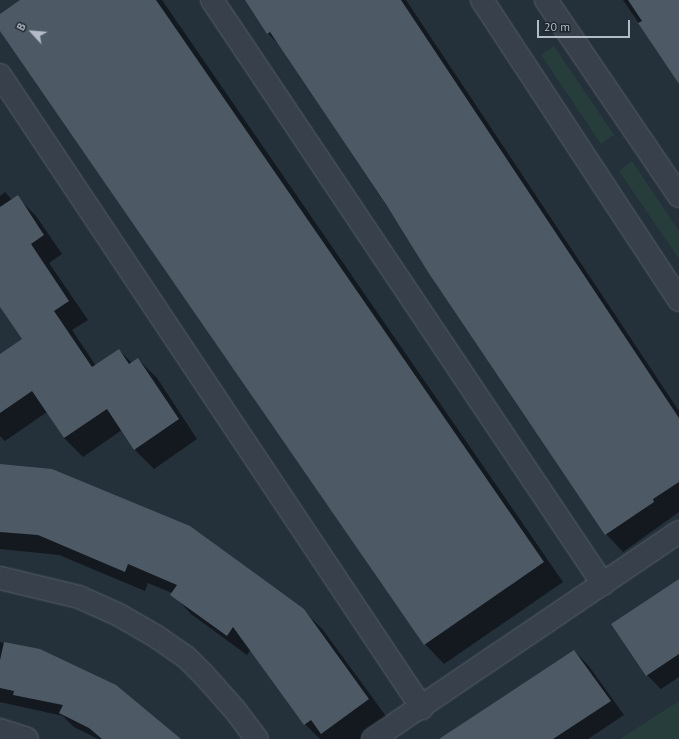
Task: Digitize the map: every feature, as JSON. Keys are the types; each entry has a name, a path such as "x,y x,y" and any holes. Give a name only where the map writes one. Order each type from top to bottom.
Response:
{"street":[{"path":"212,0 603,584"},
{"path":"482,0 679,300"},
{"path":"546,0 679,196"},
{"path":"0,76 422,708"},
{"path":"373,739 422,708 679,532"},
{"path":"0,578 79,597 119,615 157,637 186,657 204,675 236,710 257,739"},
{"path":"0,730 27,739"}],"green space":[{"path":"554,46 614,135 601,144 541,55"},
{"path":"632,161 679,231 679,259 619,171"},
{"path":"679,701 679,739 620,739"}],"building":[{"path":"20,0 156,0 544,562 424,645 0,31 0,14"},
{"path":"245,0 401,0 679,418 679,482 653,499 654,502 605,535 428,272 387,206 270,32 267,34"},
{"path":"628,0 679,0 679,84 638,23 642,21"},
{"path":"18,195 44,235 31,244 69,301 54,311 92,367 119,349 129,364 138,358 179,419 134,450 107,409 64,438 32,391 0,413 0,354 22,339 0,307 0,207"},
{"path":"0,464 52,469 190,526 304,609 369,699 321,734 311,720 304,725 233,627 227,636 170,595 177,585 128,564 125,572 38,535 0,532"},
{"path":"679,579 679,654 646,676 611,624"},
{"path":"4,642 40,649 116,685 181,739 102,739 89,728 59,713 63,705 13,695 14,691 0,688 0,660"},
{"path":"574,650 611,701 553,739 439,739"}]}
